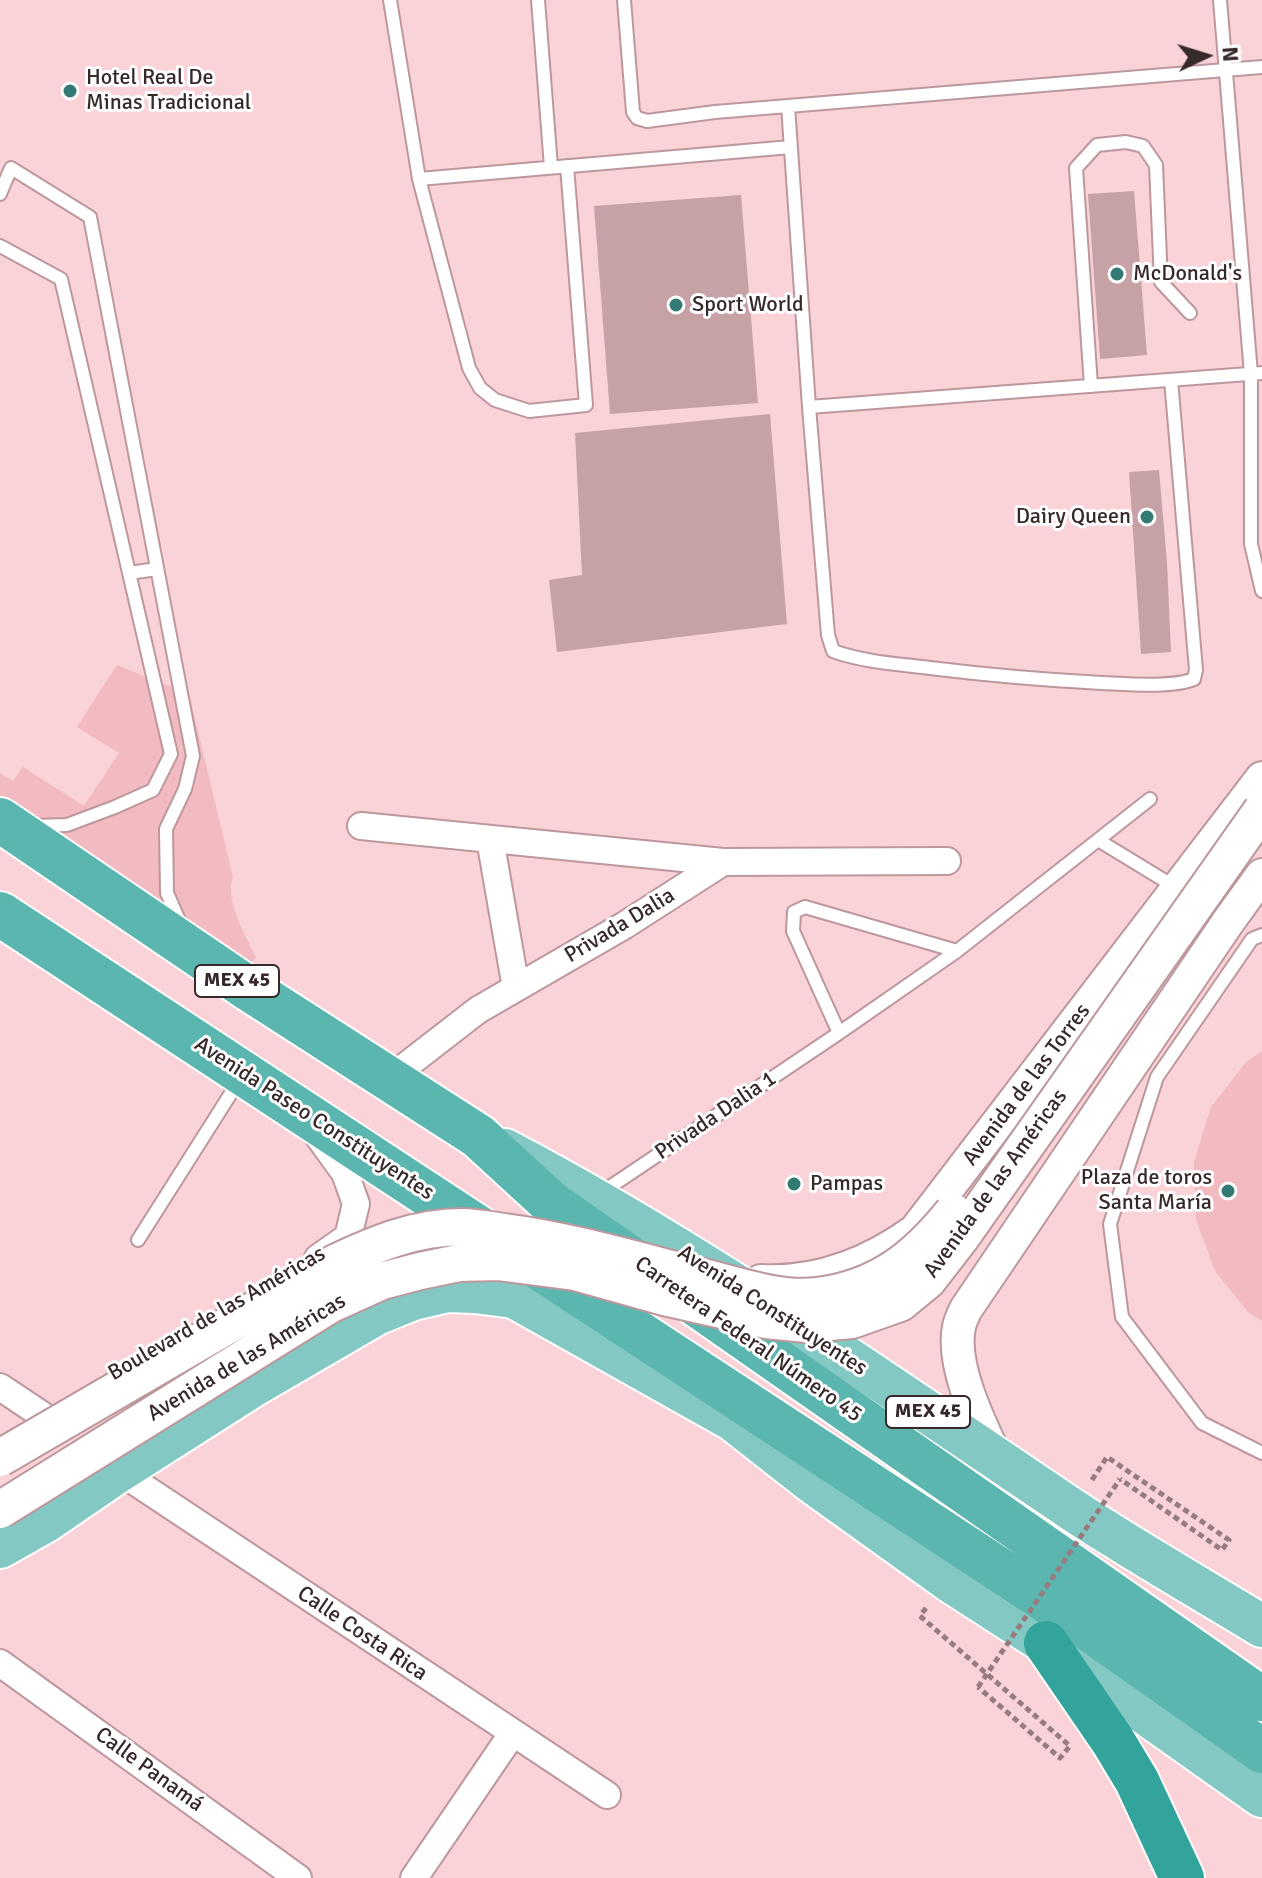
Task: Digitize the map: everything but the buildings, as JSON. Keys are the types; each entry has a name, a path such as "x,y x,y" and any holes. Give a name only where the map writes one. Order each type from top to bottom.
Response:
{"highway":[{"name":"MEX 45","path":"5,823 249,989 478,1136"},
{"name":"Avenida Paseo Constituyentes","path":"0,914 627,1326"},
{"name":"Carretera Federal Número 45","path":"478,1136 551,1203 1262,1699"},
{"path":"627,1326 1062,1633 1262,1751"},
{"path":"1062,1633 1182,1878"}],"main road":[{"name":"Avenida de las Américas","path":"0,1458 335,1263 403,1235 464,1227 540,1237 772,1295 816,1296 851,1289 875,1280 905,1262 934,1236 961,1203 1262,787"},
{"name":"Avenida de las Américas","path":"0,1510 331,1304 382,1281 420,1271 459,1263 498,1262 575,1272 693,1304 766,1320 807,1324 852,1320 900,1303 928,1280 962,1236 1262,810"},
{"name":"Avenida Constituyentes","path":"478,1136 552,1175 725,1278 1072,1509 1262,1626"},
{"path":"0,1547 46,1521 254,1385 376,1314 413,1299 447,1291 514,1297 733,1420"},
{"path":"627,1326 733,1420 812,1482 950,1581 1062,1633 1262,1796"},
{"path":"192,1329 215,1331 235,1338 254,1363 254,1385"}],"street":[{"name":"Avenida de las Torres","path":"725,1278 783,1282 832,1273 889,1249 915,1231 1262,778"},
{"name":"Privada Dalia","path":"361,826 723,862 947,861"},
{"path":"490,839 516,988"},
{"name":"Privada Dalia","path":"389,1079 478,1010 625,925 723,862"},
{"path":"995,1456 975,1413 959,1358 959,1328 966,1309 1245,932 1262,875"},
{"name":"Boulevard de las Américas","path":"0,1441 330,1251 348,1237 356,1204 345,1173 297,1108"},
{"path":"0,1387 42,1415"},
{"name":"Calle Costa Rica","path":"119,1471 607,1795"},
{"name":"Calle Panamá","path":"0,1663 298,1878"},
{"path":"414,1878 512,1734"}],"lane":[{"path":"390,0 419,179 469,368 480,388 495,400 529,411 586,405 567,166"},
{"path":"538,0 551,167"},
{"path":"624,0 632,106 637,118 647,121 715,112 1262,67"},
{"path":"1220,0 1257,374 1251,544 1262,591"},
{"path":"788,106 809,407 828,635 833,651 913,666 1048,680 1129,684 1185,683 1194,679 1196,670 1171,380"},
{"path":"1091,386 1076,168 1097,145 1126,142 1143,146 1156,165 1161,282 1190,313"},
{"path":"419,179 791,147"},
{"path":"0,194 11,168 90,217 193,756 185,789 166,829 167,893 193,950"},
{"path":"0,246 61,279 171,754 153,790 115,807 67,825 5,823"},
{"path":"809,407 1257,374"},
{"path":"129,573 157,569"},
{"name":"Privada Dalia 1","path":"592,1199 957,951 1150,799"},
{"path":"1098,840 1178,888"},
{"path":"839,1033 793,931 794,912 805,907 957,951"},
{"path":"1245,932 1157,1077 1110,1224 1122,1317 1202,1423 1262,1453"},
{"path":"138,1240 244,1073"}],"path":[{"path":"950,1581 920,1616 1070,1746 1060,1758 978,1687 1120,1479 1222,1550 1229,1540 1107,1457 1072,1509"}],"shaded area":[{"path":"117,665 189,694 233,877 231,896 256,957 237,981 0,814 0,773 13,781 23,767 84,806 119,753 77,727"},
{"name":"Plaza de toros Santa María","path":"1262,1051 1262,1321 1248,1312 1215,1271 1196,1220 1194,1162 1211,1107 1246,1062"}],"place":[{"name":"Hotel Real De Minas Tradicional","path":"70,91"},
{"name":"McDonald's","path":"1117,274"},
{"name":"Sport World","path":"676,305"},
{"name":"Dairy Queen","path":"1147,517"},
{"name":"Pampas","path":"794,1184"},
{"name":"Plaza de toros Santa María","path":"1228,1191"}]}
